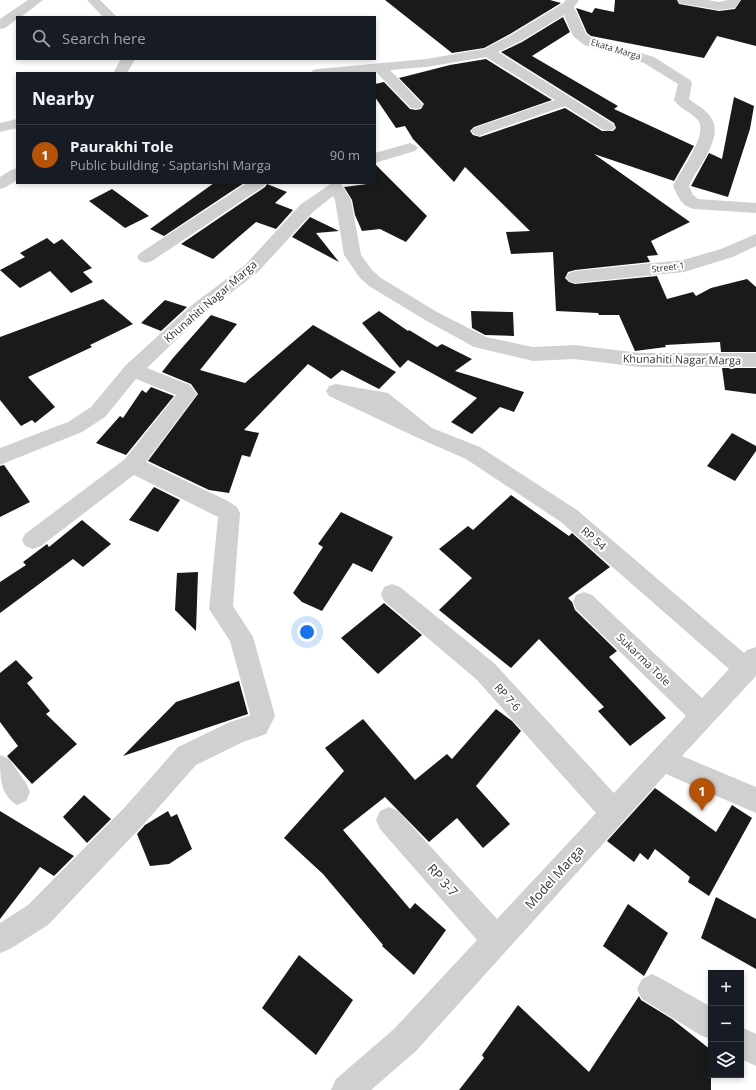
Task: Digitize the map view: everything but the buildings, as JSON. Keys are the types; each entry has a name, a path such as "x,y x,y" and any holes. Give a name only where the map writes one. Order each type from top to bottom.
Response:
{"street":[{"path":"0,25 37,0"},
{"path":"93,0 109,16"},
{"path":"684,0 719,6 730,5 734,0"},
{"path":"328,72 426,63 488,52 516,38 570,3"},
{"name":"Ekata Marga","path":"570,3 580,36 588,42 649,60 685,83 681,100 704,118 707,122 708,128 703,149 683,179 681,186 686,198 694,204 756,208"},
{"path":"488,52 608,127"},
{"path":"121,72 127,60"},
{"path":"379,67 416,105"},
{"path":"479,131 567,101"},
{"path":"0,128 16,124"},
{"path":"376,158 410,148"},
{"path":"0,184 16,174"},
{"path":"146,257 256,184"},
{"name":"Khunahiti Nagar Marga","path":"0,457 75,427 98,412 133,370 198,309 251,269 307,208 337,185 343,200 353,255 366,274 375,282 431,316 481,342 533,354 574,352 640,360 756,360"},
{"name":"Street-1","path":"576,277 684,266 727,253 756,239"},
{"path":"33,540 132,465 187,394 183,390 133,370"},
{"name":"RP 54","path":"425,432 473,453 569,516 751,663"},
{"path":"0,939 38,916 134,816 187,756 239,731 257,726 263,716 241,637 221,609 229,513 220,507 132,465"},
{"name":"RP 7-6","path":"392,594 485,671 613,812"},
{"name":"Sukarma Tole","path":"584,602 703,716"},
{"name":"Model Marga","path":"347,1090 405,1040 751,663"},
{"path":"663,760 756,800"},
{"path":"0,768 17,792"},
{"name":"RP 3-7","path":"389,820 496,940"},
{"path":"652,989 708,1022"},
{"path":"744,1044 756,1051"}],"place":[{"name":"Paurakhi Tole","path":"702,811"}]}
